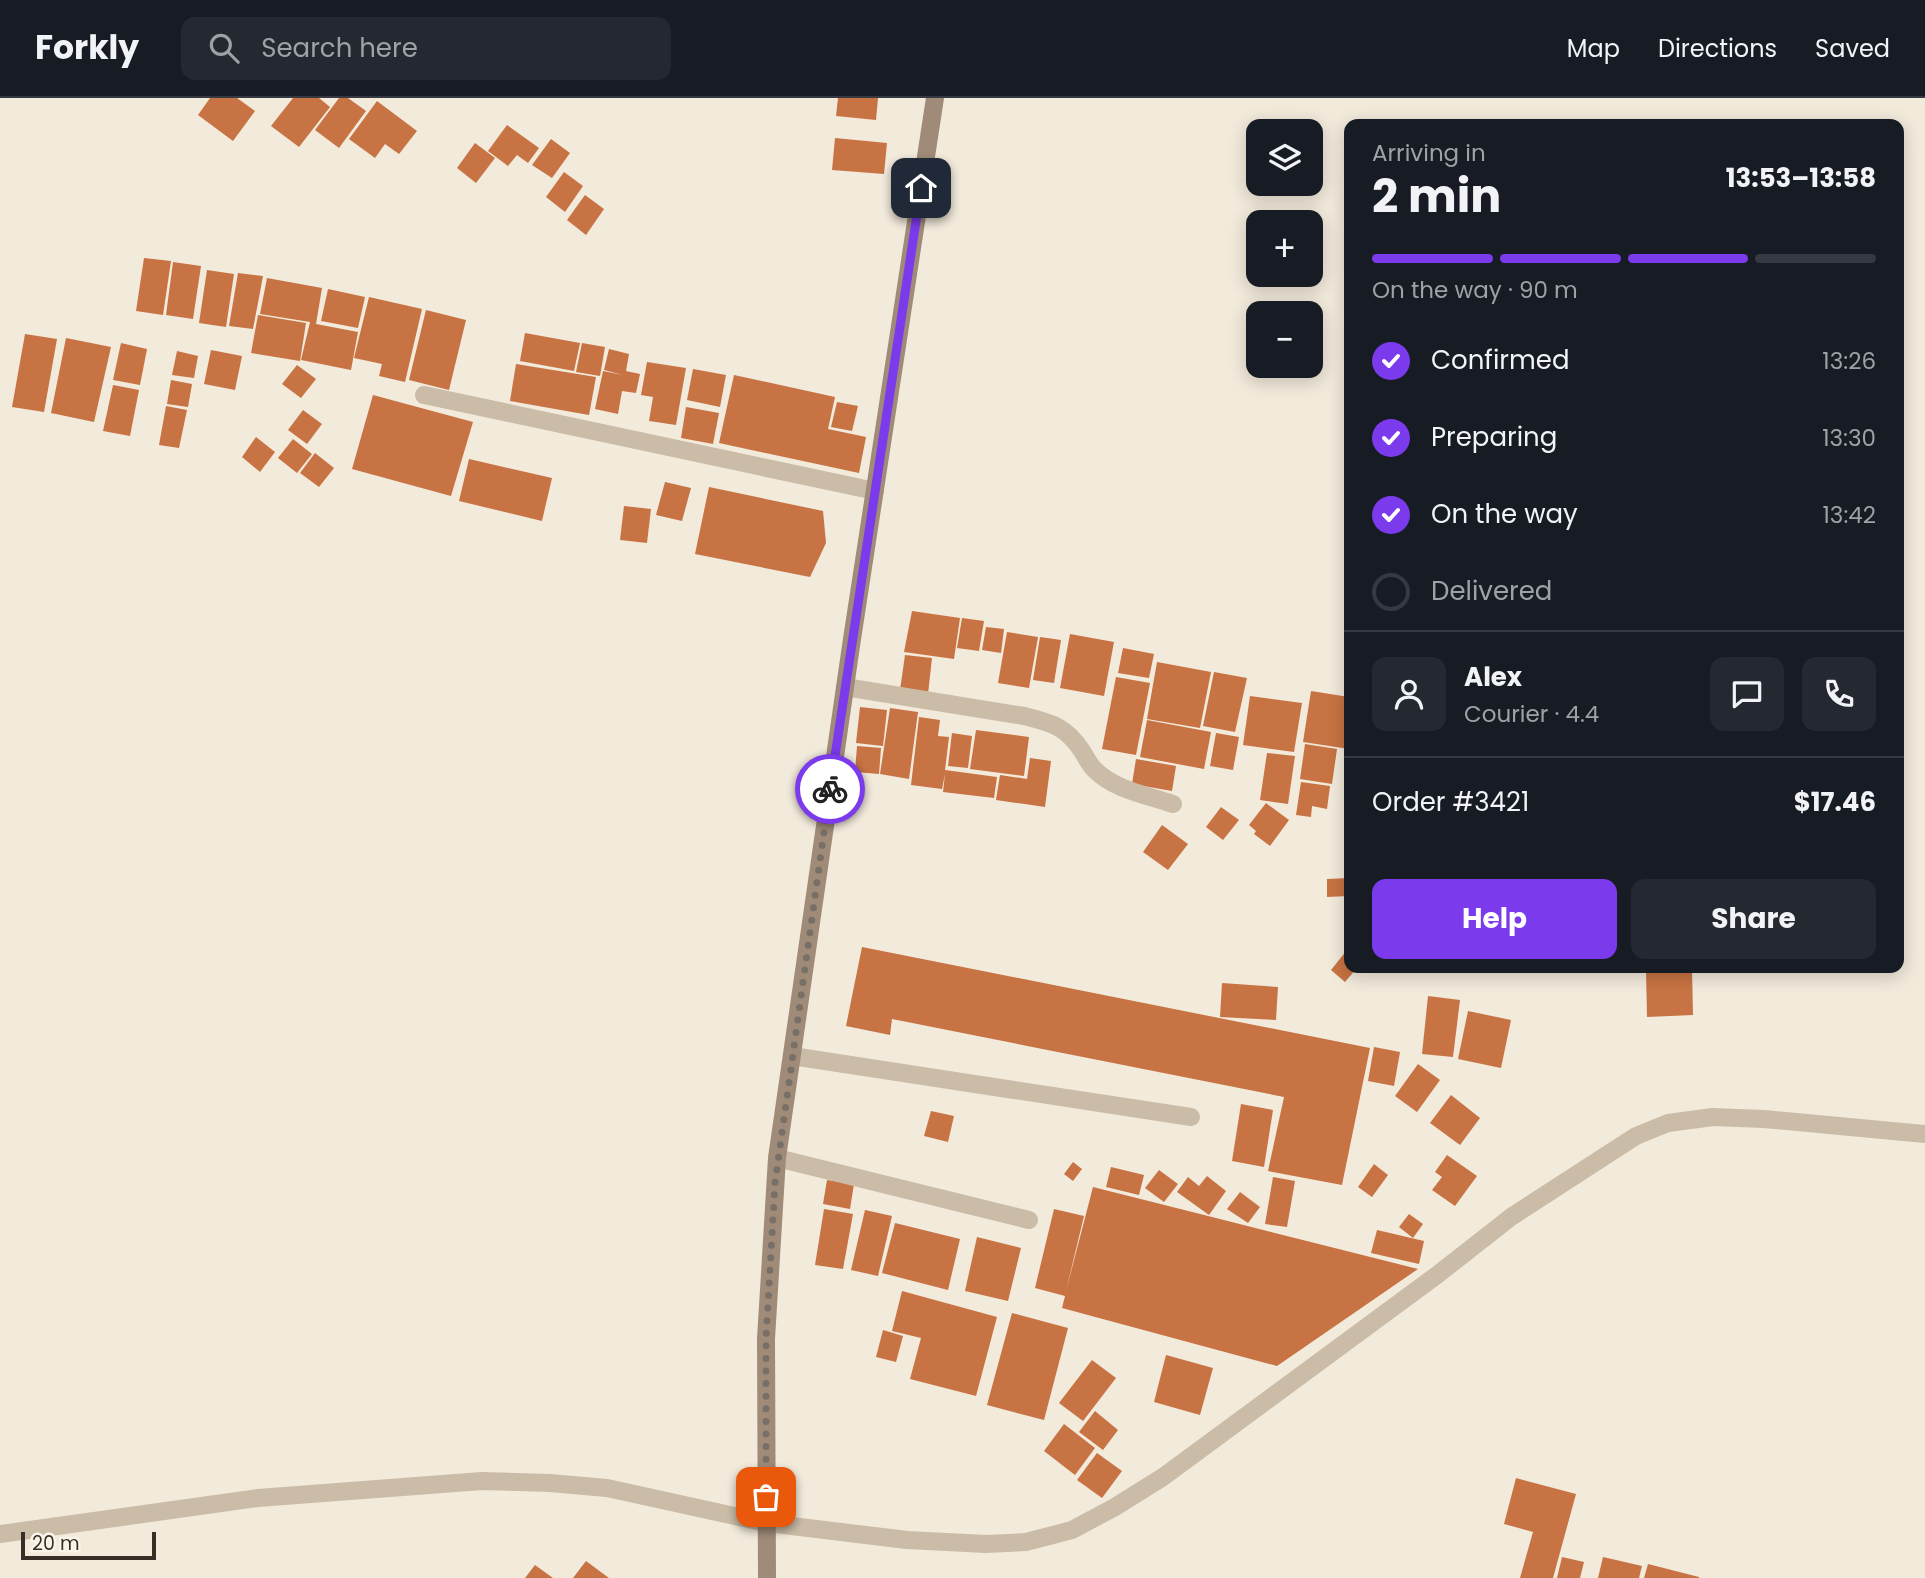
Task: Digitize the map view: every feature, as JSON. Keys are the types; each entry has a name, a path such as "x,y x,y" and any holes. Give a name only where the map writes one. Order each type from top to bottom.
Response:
{"main road":[{"path":"768,1578 766,1339 777,1158 845,687 935,98"}],"street":[{"path":"424,395 875,491"},
{"path":"845,687 1024,716 1051,723 1063,729 1082,750 1093,768 1114,785 1173,804"},
{"path":"792,1056 1191,1117"},
{"path":"0,1534 258,1498 482,1481 550,1483 607,1489 767,1523 907,1540 986,1544 1026,1542 1072,1530 1163,1477 1437,1275 1511,1217 1636,1136 1668,1123 1713,1117 1925,1134"},
{"path":"777,1158 1028,1220"}],"building":[{"path":"210,98 237,98 255,111 233,141 198,115"},
{"path":"293,98 319,98 330,107 299,147 271,126"},
{"path":"339,98 348,98 366,111 339,148 315,130"},
{"path":"838,98 878,98 876,120 836,116"},
{"path":"377,101 417,131 399,154 385,144 375,158 349,139"},
{"path":"507,125 539,148 528,163 517,155 508,166 488,151"},
{"path":"835,138 887,143 884,174 832,170"},
{"path":"551,139 570,153 552,178 532,165"},
{"path":"475,143 495,158 476,183 457,168"},
{"path":"564,172 583,186 565,212 546,197"},
{"path":"585,195 604,209 586,235 567,220"},
{"path":"144,258 171,261 163,315 136,311"},
{"path":"173,262 201,266 193,319 166,315"},
{"path":"207,270 234,274 226,327 199,323"},
{"path":"238,273 263,276 253,329 229,326"},
{"path":"267,278 322,288 316,324 358,332 351,370 301,360 310,322 260,314"},
{"path":"328,289 365,297 358,328 321,321"},
{"path":"369,297 422,309 405,382 379,376 382,364 354,358"},
{"path":"426,310 466,320 449,390 409,380"},
{"path":"258,315 306,323 300,361 251,353"},
{"path":"525,333 580,343 574,371 520,361"},
{"path":"25,334 57,339 44,412 12,407"},
{"path":"66,338 111,347 94,422 51,413"},
{"path":"121,343 147,349 140,385 113,380"},
{"path":"582,343 605,347 600,376 576,372"},
{"path":"609,349 629,354 626,371 640,374 636,393 622,391 618,414 595,409 603,371 623,375 604,370"},
{"path":"211,350 242,356 235,390 204,384"},
{"path":"177,351 198,356 194,378 172,375"},
{"path":"647,362 686,368 676,425 649,421 653,397 641,395"},
{"path":"516,364 596,377 589,415 510,401"},
{"path":"297,365 316,379 301,398 282,384"},
{"path":"693,369 726,375 720,407 687,400"},
{"path":"734,375 835,397 828,429 866,437 859,473 719,443"},
{"path":"171,380 192,384 188,407 167,404"},
{"path":"113,385 139,390 130,436 103,431"},
{"path":"373,395 473,422 451,496 352,469"},
{"path":"837,402 858,406 852,431 831,427"},
{"path":"166,406 187,410 179,448 159,445"},
{"path":"686,407 719,413 713,444 681,438"},
{"path":"303,410 322,424 307,444 288,430"},
{"path":"256,437 275,452 260,472 242,457"},
{"path":"293,439 312,454 297,473 278,458"},
{"path":"315,453 334,468 319,487 300,473"},
{"path":"469,459 552,478 542,521 459,501"},
{"path":"665,482 691,488 682,521 656,515"},
{"path":"709,487 823,511 826,543 810,577 695,554"},
{"path":"624,506 651,509 647,543 620,540"},
{"path":"912,611 960,618 954,659 904,652"},
{"path":"962,618 984,621 979,651 957,648"},
{"path":"986,627 1004,629 1001,653 982,650"},
{"path":"1007,632 1038,637 1029,688 998,683"},
{"path":"1070,634 1114,642 1104,696 1060,688"},
{"path":"1040,637 1061,640 1054,683 1033,680"},
{"path":"1123,648 1154,654 1149,678 1118,673"},
{"path":"905,655 932,658 928,694 900,690"},
{"path":"1157,662 1211,672 1200,728 1147,719"},
{"path":"1214,672 1247,678 1235,732 1203,726"},
{"path":"1116,677 1150,683 1136,755 1102,749"},
{"path":"1311,691 1344,696 1344,748 1303,742"},
{"path":"1250,696 1302,703 1294,752 1243,745"},
{"path":"860,707 887,710 883,746 856,743"},
{"path":"890,708 918,712 909,779 880,774"},
{"path":"919,717 940,720 938,736 949,737 945,770 997,777 994,798 943,792 945,774 942,789 911,785"},
{"path":"1147,720 1211,732 1204,769 1140,757"},
{"path":"976,730 1029,737 1024,776 970,769"},
{"path":"952,733 972,736 968,768 948,766"},
{"path":"1216,733 1239,737 1233,770 1210,766"},
{"path":"1305,744 1337,749 1332,784 1300,779"},
{"path":"857,746 881,748 879,774 855,772"},
{"path":"1267,753 1295,756 1288,804 1260,800"},
{"path":"1030,758 1051,761 1045,807 996,800 1000,775 1027,779"},
{"path":"1136,759 1176,766 1172,791 1132,784"},
{"path":"1301,782 1330,786 1327,809 1312,806 1311,817 1296,815"},
{"path":"1266,803 1289,820 1270,846 1254,834 1256,831 1249,825"},
{"path":"1221,807 1239,820 1223,840 1206,827"},
{"path":"1162,825 1188,844 1168,870 1143,852"},
{"path":"1344,878 1344,896 1327,897 1327,879"},
{"path":"862,947 1370,1048 1342,1185 1268,1171 1284,1097 892,1019 890,1035 846,1026"},
{"path":"1344,954 1344,973 1353,973 1345,982 1331,970"},
{"path":"1646,973 1692,973 1693,1015 1647,1017"},
{"path":"1222,983 1278,987 1276,1020 1220,1017"},
{"path":"1428,996 1460,1000 1453,1057 1422,1054"},
{"path":"1468,1011 1511,1020 1501,1068 1458,1059"},
{"path":"1374,1047 1400,1052 1394,1086 1368,1081"},
{"path":"1418,1064 1440,1080 1417,1112 1395,1096"},
{"path":"1451,1095 1480,1118 1460,1145 1430,1123"},
{"path":"1241,1104 1273,1110 1264,1167 1232,1161"},
{"path":"931,1111 954,1116 948,1142 924,1136"},
{"path":"1447,1155 1477,1176 1455,1206 1432,1190 1442,1177 1435,1172"},
{"path":"1073,1162 1082,1169 1073,1181 1064,1174"},
{"path":"1374,1164 1388,1175 1372,1197 1358,1187"},
{"path":"1111,1167 1144,1175 1139,1195 1106,1187"},
{"path":"1159,1170 1178,1184 1164,1202 1145,1188"},
{"path":"1207,1176 1226,1191 1209,1215 1177,1192 1188,1177 1199,1186"},
{"path":"1273,1177 1295,1181 1287,1227 1265,1224"},
{"path":"827,1180 854,1184 850,1209 823,1204"},
{"path":"1093,1187 1418,1269 1277,1366 1062,1308 1065,1296 1035,1288 1054,1209 1084,1216 1066,1291"},
{"path":"1240,1192 1260,1207 1248,1223 1227,1209"},
{"path":"824,1209 853,1214 843,1269 815,1265"},
{"path":"865,1210 892,1216 878,1276 851,1270"},
{"path":"1409,1214 1423,1224 1413,1238 1399,1227"},
{"path":"895,1223 960,1239 948,1290 882,1273"},
{"path":"1377,1230 1424,1241 1419,1264 1371,1253"},
{"path":"977,1237 1021,1248 1008,1301 965,1291"},
{"path":"902,1291 997,1317 976,1396 910,1379 921,1338 892,1331"},
{"path":"1012,1313 1068,1328 1044,1420 987,1405"},
{"path":"883,1330 903,1336 896,1362 876,1357"},
{"path":"1166,1355 1213,1368 1200,1415 1154,1402"},
{"path":"1092,1360 1116,1378 1083,1421 1059,1403"},
{"path":"1095,1411 1118,1430 1103,1450 1079,1432"},
{"path":"1064,1424 1095,1448 1075,1475 1044,1451"},
{"path":"1097,1453 1122,1471 1102,1498 1077,1480"},
{"path":"1516,1478 1576,1494 1553,1578 1520,1578 1533,1532 1504,1524"},
{"path":"1562,1557 1584,1562 1580,1578 1557,1578"},
{"path":"1603,1557 1642,1566 1639,1578 1598,1578"},
{"path":"586,1561 609,1578 573,1578"},
{"path":"1648,1564 1699,1577 1699,1578 1644,1578"},
{"path":"535,1565 553,1578 525,1578"}],"way so far":[{"path":"766,1497 766,1339 777,1158 830,789"}],"route":[{"path":"830,789 921,188"}]}
